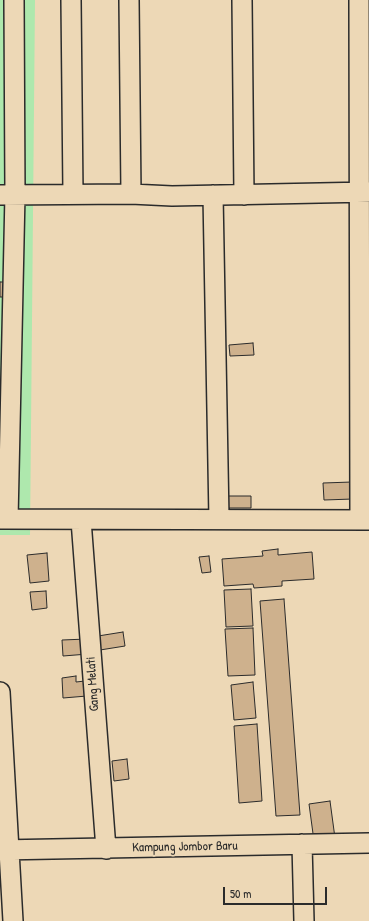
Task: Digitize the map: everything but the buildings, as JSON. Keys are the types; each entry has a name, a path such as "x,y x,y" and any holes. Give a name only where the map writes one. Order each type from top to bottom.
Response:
{"street":[{"path":"14,0 8,194 4,519 364,520 365,192 359,0"},
{"path":"71,0 73,194"},
{"path":"129,0 131,194"},
{"path":"242,0 244,194"},
{"path":"8,194 213,195 365,192"},
{"path":"213,195 219,519"},
{"name":"Gang Melati","path":"81,520 106,848"},
{"path":"0,692 4,850 13,921"},
{"name":"Kampung Jombor Baru","path":"4,850 369,843"},
{"path":"302,844 304,921"}],"green space":[{"path":"0,0 35,0 30,535 0,535"}]}
